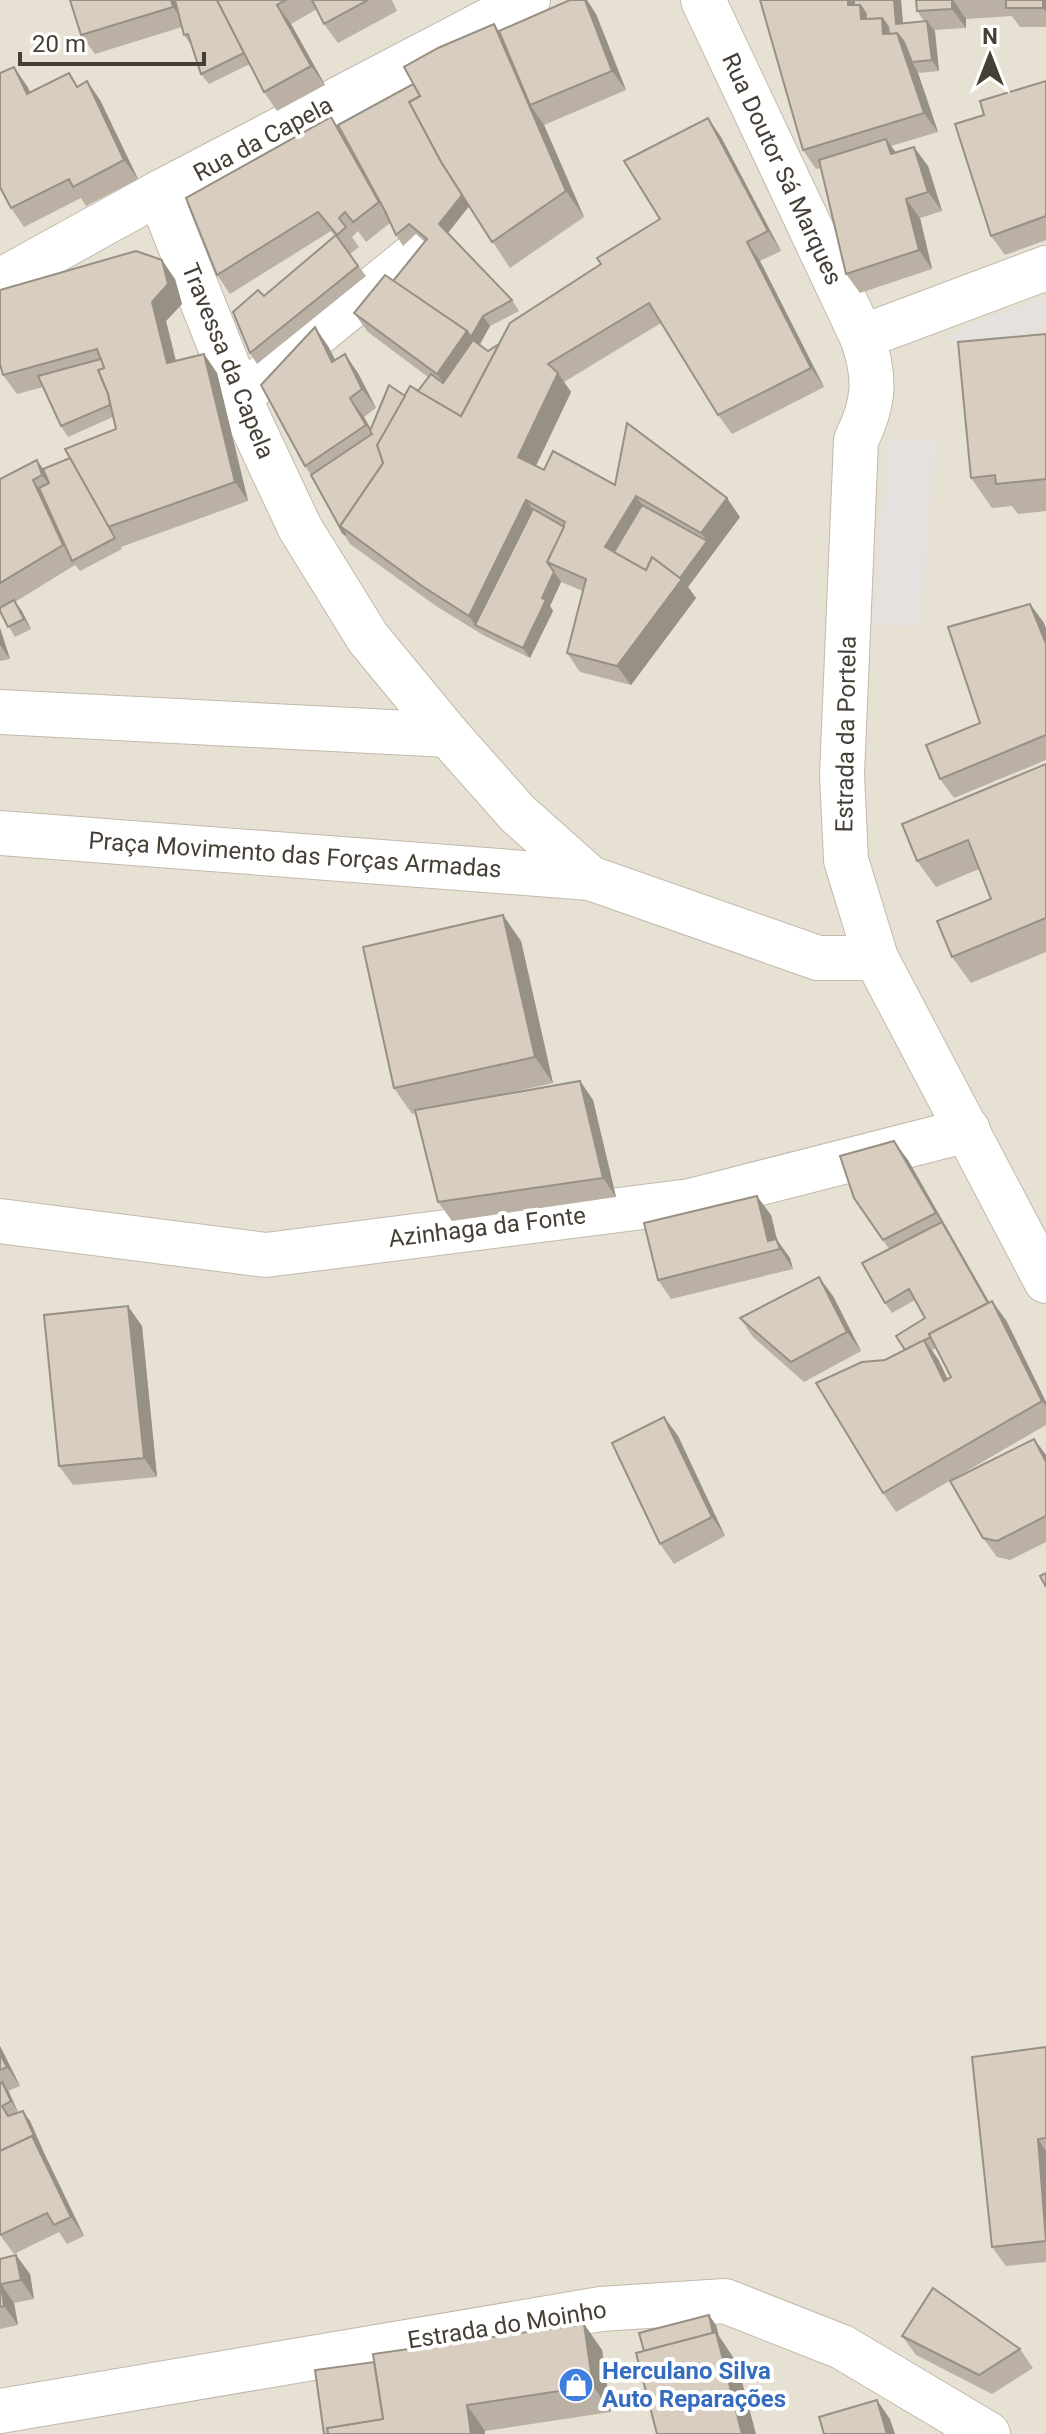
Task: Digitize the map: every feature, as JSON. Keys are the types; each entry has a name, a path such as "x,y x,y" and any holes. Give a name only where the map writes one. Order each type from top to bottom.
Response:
{"street":[{"name":"Rua da Capela","path":"0,281 159,193 528,0"},
{"name":"Rua Doutor Sá Marques","path":"703,0 862,337"},
{"name":"Travessa da Capela","path":"159,193 240,396 300,528"},
{"path":"240,396 417,253"},
{"path":"862,337 1046,268"},
{"name":"Estrada da Portela","path":"862,337 871,363 869,413 856,440 842,775 846,860 876,958 1046,1281"},
{"name":"Praça Movimento das Forças Armadas","path":"300,528 368,638 448,735 518,814 590,878"},
{"path":"0,712 448,735"},
{"name":"Praça Movimento das Forças Armadas","path":"0,833 590,878 818,958 876,958"},
{"name":"Azinhaga da Fonte","path":"0,1221 266,1255 690,1201 968,1130"},
{"name":"Estrada do Moinho","path":"0,2411 601,2309 725,2301 842,2347 988,2434"}],"shaded area":[{"path":"0,0 1046,0 1046,2434 0,2434"},
{"path":"1046,298 1046,326 967,355 944,337 1006,311"},
{"path":"889,438 935,441 920,626 872,624"}],"building":[{"path":"70,0 171,0 173,7 81,35"},
{"path":"175,0 217,0 244,53 201,74 188,34 184,35"},
{"path":"217,0 286,0 277,5 311,66 264,92"},
{"path":"312,0 368,0 324,24"},
{"path":"570,0 585,0 612,71 530,105 499,31"},
{"path":"760,0 848,0 848,5 860,5 861,19 882,18 883,34 897,33 924,113 803,150"},
{"path":"854,0 894,0 896,24 927,21 932,60 912,62 897,33 889,34 882,18 866,19 860,5 854,5"},
{"path":"916,0 952,0 952,9 917,11"},
{"path":"1006,0 1043,0 1043,8 1006,8"},
{"path":"494,24 566,191 492,242 441,162 409,102 420,96 404,67 438,48"},
{"path":"14,67 27,94 69,73 77,87 87,81 124,160 73,187 69,179 11,208 0,187 0,73"},
{"path":"1046,81 1046,216 991,236 955,124 984,115 980,101"},
{"path":"413,84 420,96 409,102 462,195 439,224 512,300 483,316 471,337 467,331 393,281 427,239 409,224 396,235 338,125"},
{"path":"331,117 379,202 353,222 345,212 339,218 346,227 337,235 318,212 217,275 186,198"},
{"path":"708,118 768,231 747,242 811,368 718,415 649,303 548,364 558,373 518,457 544,470 553,451 615,485 627,423 727,498 701,533 636,496 605,547 646,570 652,557 682,579 617,666 567,653 586,579 547,562 565,522 526,500 469,616 340,526 383,463 377,445 410,386 461,416 510,323 601,264 597,258 660,219 624,161"},
{"path":"886,139 891,154 914,147 928,192 906,199 919,250 846,274 819,160"},
{"path":"336,235 358,266 250,353 233,312 258,290 264,296"},
{"path":"136,251 162,260 168,284 152,302 167,363 204,354 235,482 108,527 65,449 116,429 108,394 98,370 104,368 97,349 3,375 0,364 0,290"},
{"path":"385,275 467,331 437,374 354,313"},
{"path":"315,327 332,362 345,354 362,389 350,398 366,425 305,466 261,385"},
{"path":"1046,334 1046,479 996,484 995,475 971,478 958,342"},
{"path":"473,340 488,351 499,344 461,416 418,391 431,374 443,383"},
{"path":"101,359 104,368 98,370 110,405 61,426 38,376"},
{"path":"389,385 405,396 377,445 383,463 340,526 346,535 343,533 311,475 372,434 370,431"},
{"path":"70,458 115,538 72,561 39,488 49,483 43,469"},
{"path":"37,460 42,475 33,480 63,545 0,583 0,479"},
{"path":"642,505 707,541 680,578 652,557 646,570 614,552"},
{"path":"533,509 564,527 547,562 554,572 542,598 546,600 523,648 475,625"},
{"path":"14,600 24,619 8,627 0,608"},
{"path":"1030,604 1046,644 1046,735 940,779 926,745 980,723 948,627"},
{"path":"1046,764 1046,918 952,957 937,921 991,899 968,840 917,861 902,824"},
{"path":"503,915 535,1057 394,1088 363,947"},
{"path":"580,1081 603,1178 438,1202 415,1110"},
{"path":"894,1141 936,1213 883,1240 854,1198 840,1156"},
{"path":"757,1196 768,1241 776,1239 780,1249 658,1280 644,1223"},
{"path":"942,1222 988,1303 905,1350 896,1336 925,1318 909,1289 885,1303 862,1263"},
{"path":"819,1277 847,1332 791,1362 740,1318"},
{"path":"992,1301 1042,1401 883,1493 816,1383 862,1362 885,1360 924,1340 944,1381 951,1377 929,1334"},
{"path":"128,1306 144,1458 59,1466 44,1315"},
{"path":"664,1417 712,1517 660,1544 612,1443"},
{"path":"1034,1439 1046,1462 1046,1516 997,1541 983,1538 950,1481"},
{"path":"1046,1573 1046,1587 1040,1576"},
{"path":"1046,2047 1046,2138 1038,2139 1046,2241 992,2247 972,2057"},
{"path":"0,2054 7,2067 0,2070"},
{"path":"2,2082 11,2101 2,2106 8,2116 23,2111 38,2145 32,2136 0,2151"},
{"path":"32,2136 71,2217 54,2225 47,2213 0,2235 0,2151"},
{"path":"16,2255 21,2280 1,2284 4,2306 0,2307 0,2259"},
{"path":"933,2288 1020,2349 979,2375 902,2336"},
{"path":"709,2315 713,2333 644,2351 639,2333"},
{"path":"584,2324 593,2386 467,2405 471,2434 328,2434 327,2428 383,2419 373,2354"},
{"path":"716,2332 742,2434 657,2434 636,2353"},
{"path":"374,2362 383,2419 327,2428 328,2434 324,2434 315,2370"},
{"path":"877,2400 887,2434 824,2434 819,2417"}],"place":[{"name":"Herculano Silva Auto Reparações","path":"576,2385"}]}
